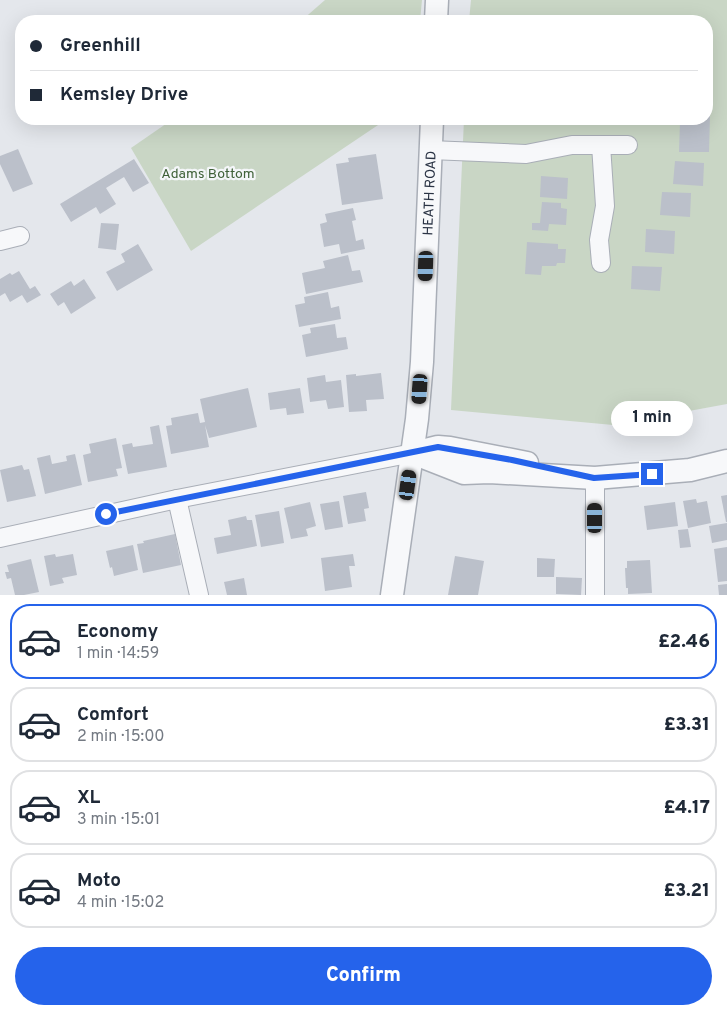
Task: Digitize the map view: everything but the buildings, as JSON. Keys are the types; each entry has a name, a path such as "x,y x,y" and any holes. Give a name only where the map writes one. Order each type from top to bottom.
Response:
{"street":[{"path":"436,15 437,0"},
{"name":"HEATH ROAD","path":"392,595 413,453 422,362 432,125"},
{"path":"430,150 526,154 572,145 628,145"},
{"path":"601,145 605,206 599,240 601,263"},
{"path":"0,241 20,236"},
{"path":"0,538 177,499 438,447 512,460 594,478 690,470 727,461"},
{"path":"594,478 595,595"},
{"path":"177,499 198,595"}],"green space":[{"path":"325,0 422,0 421,15 308,15"},
{"path":"471,0 727,0 727,404 613,425 451,410 464,125 713,125 713,15 470,15"},
{"name":"Adams Bottom","path":"164,125 378,125 191,251 131,148"}],"route":[{"path":"106,514 438,447 512,460 594,478 652,474"}]}
